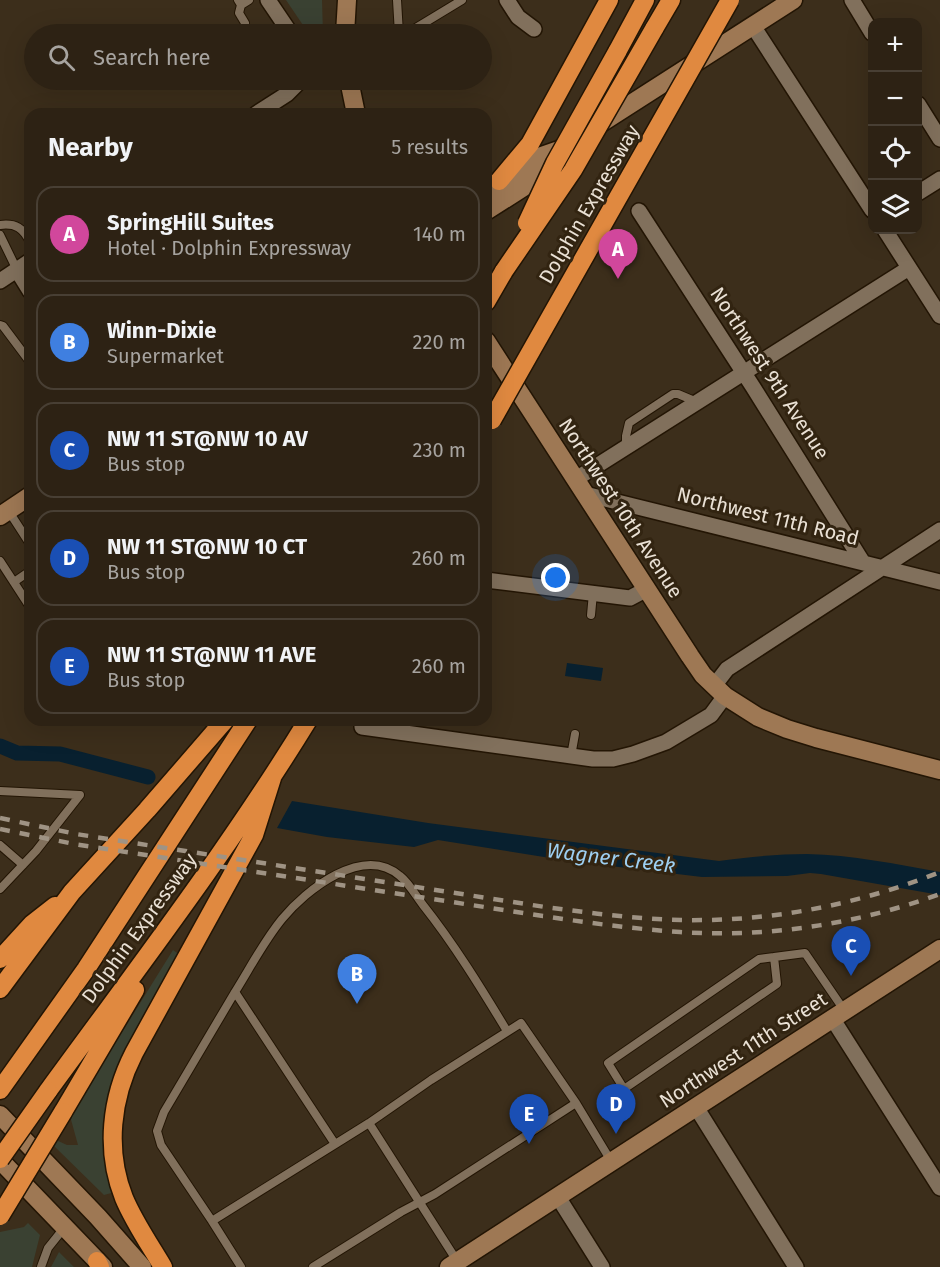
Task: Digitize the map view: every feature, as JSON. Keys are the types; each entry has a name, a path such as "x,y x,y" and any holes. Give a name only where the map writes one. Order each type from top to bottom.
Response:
{"highway":[{"path":"493,186 530,144 609,0"},
{"path":"504,271 555,163 645,0"},
{"name":"Dolphin Expressway","path":"492,292 573,170 670,0"},
{"name":"Dolphin Expressway","path":"492,420 730,0"},
{"path":"0,989 72,892 155,802 220,726"},
{"name":"Dolphin Expressway","path":"0,1090 86,969 244,726"},
{"name":"Dolphin Expressway","path":"0,1159 184,906 272,778 304,726"},
{"path":"163,1267 130,1211 118,1181 113,1140 116,1103 125,1070 254,836 272,778"},
{"path":"0,959 32,924 72,892"},
{"path":"0,1216 184,906"}],"street":[{"path":"268,0 283,24"},
{"path":"346,24 347,0"},
{"path":"507,0 518,16 534,29"},
{"path":"493,186 536,158 560,150 793,0"},
{"path":"852,0 868,25"},
{"path":"753,26 868,202"},
{"path":"265,108 291,90"},
{"path":"351,90 355,108"},
{"path":"922,110 940,139"},
{"path":"492,207 544,174 560,150"},
{"path":"922,190 940,179"},
{"name":"Northwest 9th Avenue","path":"639,211 862,561"},
{"path":"888,234 909,268 937,305"},
{"path":"0,281 24,266"},
{"path":"581,487 626,447 909,268"},
{"name":"Northwest 10th Avenue","path":"492,350 690,656 719,691 758,717 787,729 940,770"},
{"name":"Northwest 11th Road","path":"581,487 940,582"},
{"path":"4,513 24,500"},
{"path":"362,727 593,759 613,759 654,748 711,715 727,669 940,530"},
{"path":"492,581 630,598 646,589"},
{"name":"Northwest 11th Street","path":"453,1264 940,949"},
{"path":"838,1014 940,1188"},
{"path":"696,1107 796,1267"},
{"path":"0,1115 98,1217 142,1267"},
{"path":"0,1159 100,1265"},
{"path":"558,1197 602,1267"}],"lane":[{"path":"245,23 239,13 239,2 249,0"},
{"path":"397,0 398,24"},
{"path":"420,24 450,3 462,0"},
{"path":"0,225 12,224 24,230"},
{"path":"0,235 24,266"},
{"path":"0,326 3,326 24,354"},
{"path":"4,513 24,537"},
{"path":"0,561 24,599"},
{"path":"14,582 24,576"},
{"path":"591,615 593,593"},
{"path":"21,594 24,599"},
{"path":"571,756 574,734"},
{"path":"0,791 80,795 36,851 0,889"},
{"path":"0,845 23,865"},
{"path":"241,1267 161,1145 157,1131 164,1112 235,992 281,920 309,892 348,869 361,865 383,867 400,876 444,931 507,1031"},
{"path":"774,957 777,984 624,1089 608,1063 759,959 774,957 805,953 838,1014"},
{"path":"235,992 335,1144"},
{"path":"212,1221 369,1123 431,1080 521,1023 576,1103 612,1162"},
{"path":"313,1267 421,1202 576,1103"},
{"path":"369,1123 421,1202 453,1264"},
{"path":"41,1267 48,1248 65,1227"}],"green space":[{"path":"286,0 322,0 323,24 302,24"},
{"path":"173,950 180,955 126,1054 115,1192 104,1195 53,1145 56,1140 67,1145 78,1145 70,1116"},
{"path":"28,1223 40,1235 32,1267 0,1267 0,1232 24,1227"},
{"path":"59,1252 74,1267 51,1267"}],"water":[{"path":"567,663 603,668 601,681 565,676"},
{"name":"Wagner Creek","path":"292,801 428,823 719,861 807,854 874,860 940,872 940,895 821,874 702,877 569,861 438,840 414,847 327,837 277,828"}],"waterway":[{"name":"Wagner Creek","path":"0,746 17,753 60,754 148,777"}],"railway":[{"path":"0,818 76,834 545,907 664,919 747,918 813,909 877,894 940,872"},
{"path":"0,829 74,844 543,916 680,932 746,933 812,927 877,913 940,894"}],"place":[{"name":"SpringHill Suites","path":"618,279"},
{"name":"NW 11 ST@NW 10 AV","path":"851,976"},
{"name":"Winn-Dixie","path":"357,1004"},
{"name":"NW 11 ST@NW 10 CT","path":"616,1134"},
{"name":"NW 11 ST@NW 11 AVE","path":"529,1144"}]}
